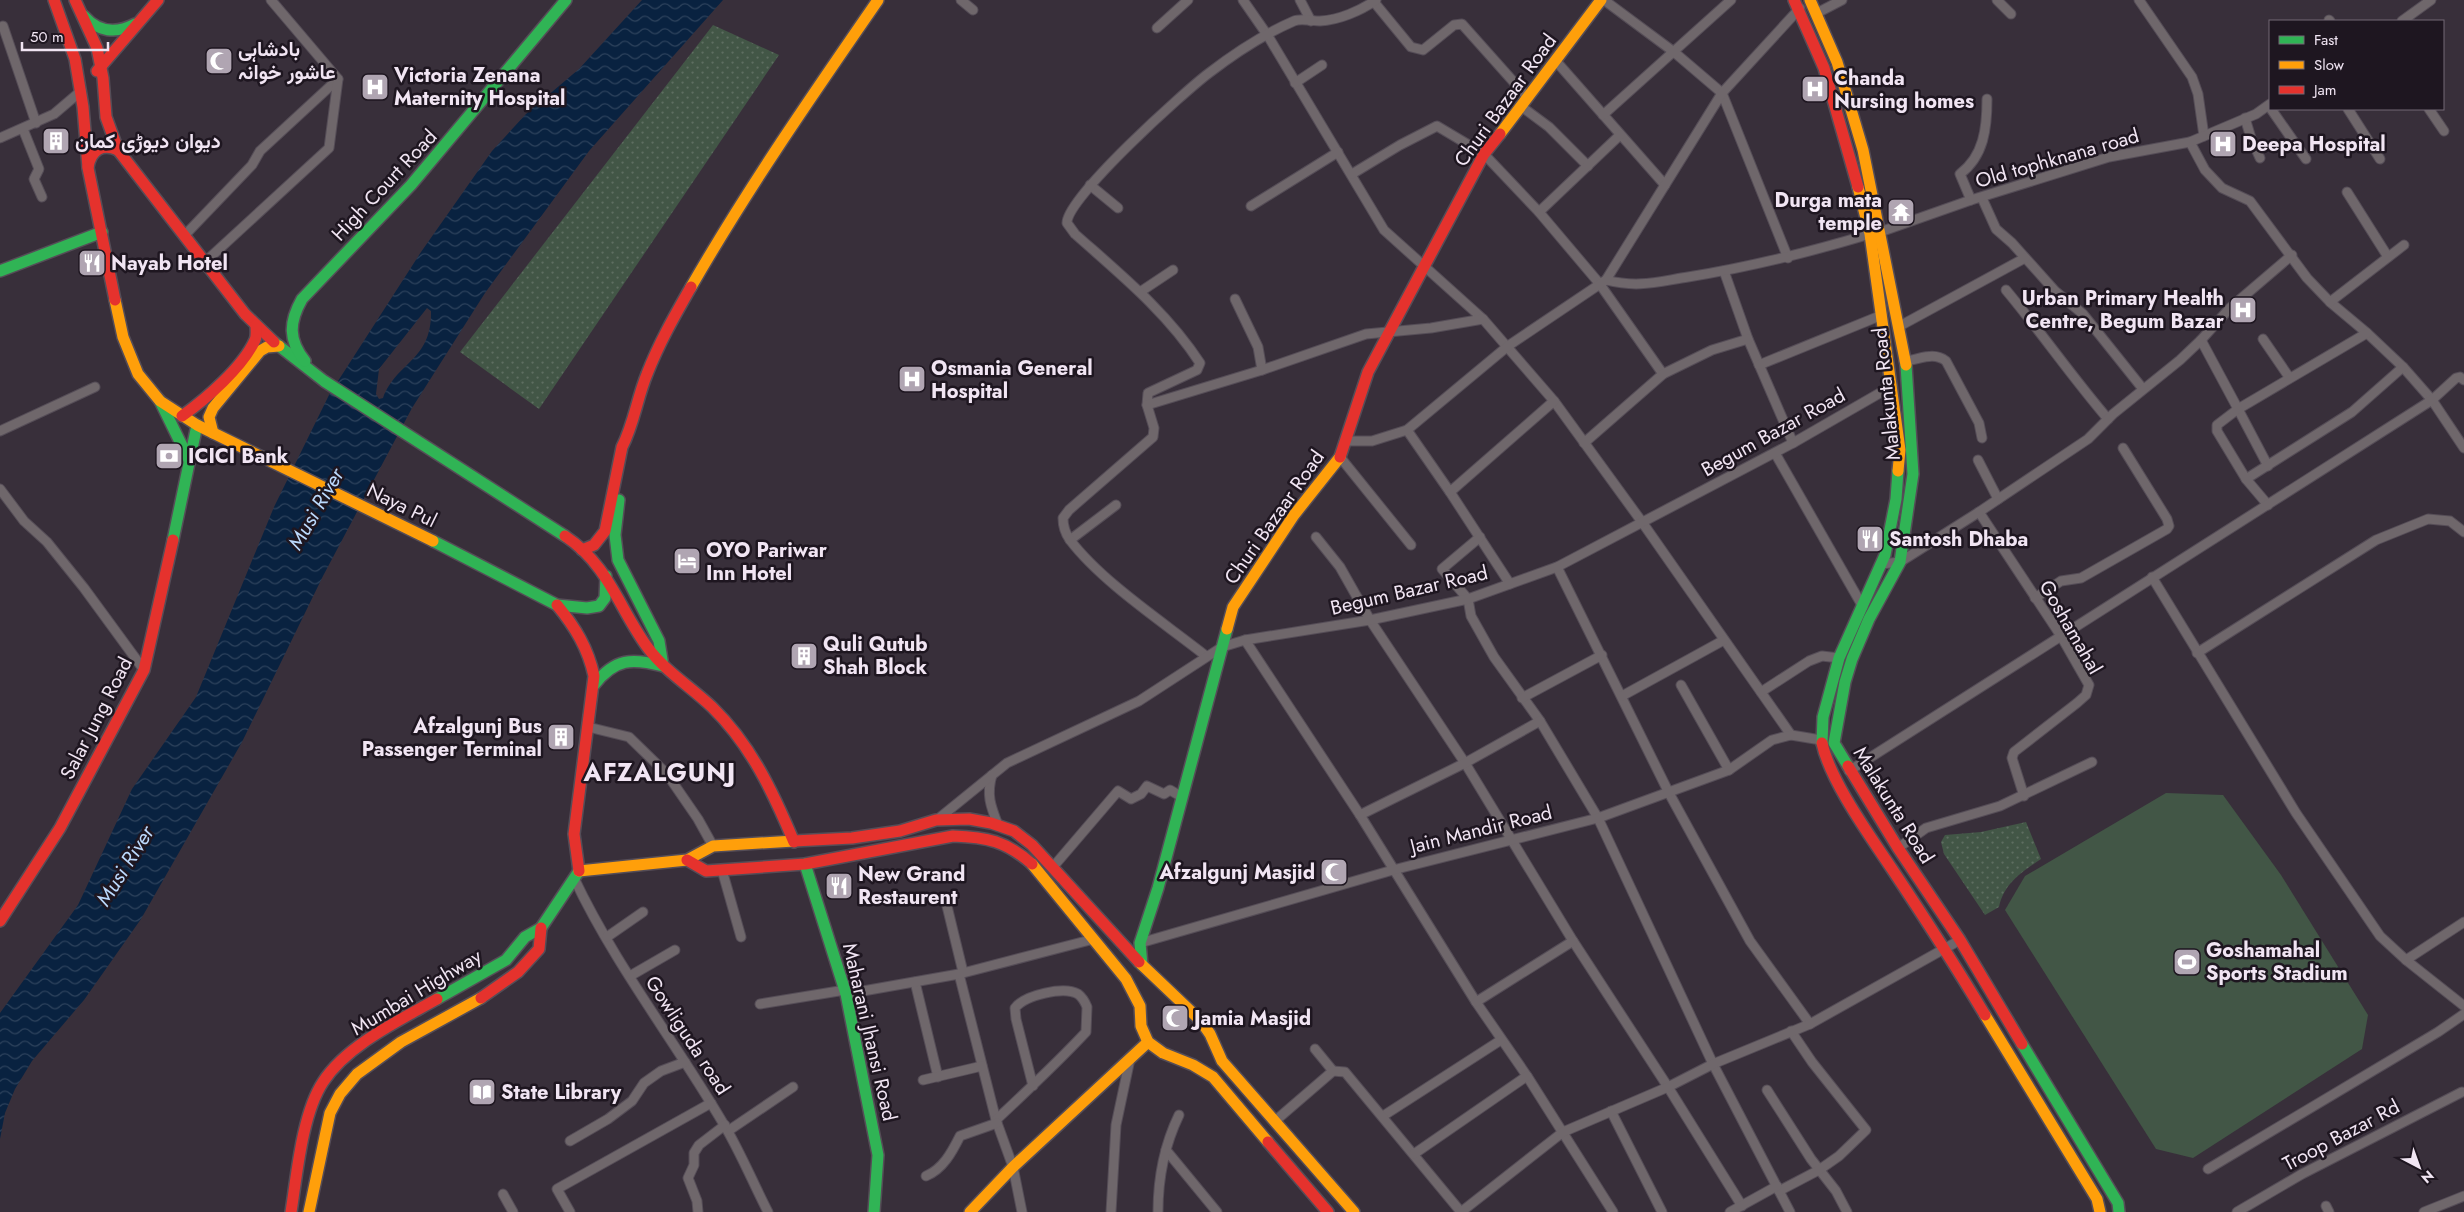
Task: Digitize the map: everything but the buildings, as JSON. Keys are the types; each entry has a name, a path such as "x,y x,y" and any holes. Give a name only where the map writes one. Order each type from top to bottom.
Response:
{"main road":[{"path":"54,0 66,29 75,59 81,90 88,168 123,337 138,374 148,389 160,401 189,460"},
{"path":"81,90 158,0"},
{"name":"High Court Road","path":"324,381 297,352 290,335 292,318 302,299 411,186 566,0"},
{"path":"578,547 594,545 605,531 622,447 628,436 646,375 667,329 718,238 793,123 878,0"},
{"name":"Churi Bazaar Road","path":"1142,965 1140,942 1158,888 1233,607 1294,515 1340,457 1368,372 1484,154 1602,0"},
{"name":"Malakunta Road","path":"1809,0 1838,62 1863,150 1875,233 1898,327 1908,382 1914,474 1900,562 1870,619 1845,682 1834,743 1849,771 1898,848 1960,940 2118,1203 2119,1212"},
{"path":"77,4 94,26 106,30 118,31 129,28 139,22"},
{"path":"77,4 97,49 102,66 105,119 108,132 118,150 256,325 279,346 324,381 578,547 606,576 648,647 663,666 712,708 736,733 757,762 774,792 794,842"},
{"path":"1796,5 1824,68 1875,233 1882,315 1900,450 1896,499 1885,555 1839,658 1823,717 1822,740 1825,759 1865,828 1945,948 2097,1199 2100,1212"},
{"path":"88,168 88,159 93,151 101,146 110,146 118,150"},
{"path":"0,271 102,232"},
{"path":"182,416 195,409 249,351 256,339 256,325"},
{"path":"214,433 209,418 213,408 260,351 267,347 279,346"},
{"path":"1892,386 1908,382"},
{"name":"Naya Pul","path":"160,401 197,425 423,536 557,605"},
{"name":"Salar Jung Road","path":"0,921 60,828 144,670 155,628 197,425"},
{"path":"628,436 628,448 618,508 616,548 623,573 659,641 663,666"},
{"path":"557,605 587,608 599,606 605,598 606,576"},
{"path":"557,605 579,632 589,653 594,685 574,834 577,875 687,860 713,846 852,838 900,831 936,820 969,819 998,825 1014,831 1026,840 1053,868 1142,965 1165,988 1179,998 1209,1030 1214,1047 1222,1061 1354,1212"},
{"path":"594,685 602,674 623,661 633,659 663,666"},
{"path":"1833,679 1845,682"},
{"path":"687,860 706,871 805,864 953,836 978,837 999,842 1017,852 1033,865 1126,979 1140,1006 1141,1026 1148,1042 1163,1053 1208,1073 1328,1212"},
{"name":"Maharani Jhansi Road","path":"805,864 846,992 878,1155 874,1212"},
{"name":"Mumbai Highway","path":"292,1212 300,1158 311,1106 323,1082 343,1059 390,1025 506,960 525,937 541,928 577,875"},
{"name":"Mumbai Highway","path":"309,1212 330,1113 340,1094 357,1074 416,1034 476,1002 518,972 540,948 541,928"},
{"path":"405,1017 416,1034"},
{"path":"970,1212 1013,1167 1148,1042"},
{"path":"1208,1073 1222,1061"}],"street":[{"path":"205,262 330,148 338,79 271,0"},
{"path":"961,0 973,10"},
{"path":"1157,28 1188,0"},
{"path":"1244,0 1268,36 1384,230 1483,318 1554,401 1642,522 1790,735"},
{"path":"1300,0 1311,20"},
{"path":"1602,0 1674,52 1722,93 1788,258"},
{"path":"1603,115 1731,0"},
{"path":"1345,441 1372,441 1407,430 1508,346 1602,282 1722,93 1796,5 1809,0"},
{"path":"1816,13 1842,0"},
{"path":"1997,0 2011,14"},
{"path":"2139,0 2192,77 2198,94 2204,136"},
{"path":"2403,20 2431,0"},
{"path":"1206,656 1122,589 1070,540 1063,525 1062,518 1066,514 1153,438 1154,428 1147,405 1148,393 1197,370 1200,363 1182,335 1140,292 1070,228 1067,218 1070,211 1090,184 1208,74 1253,43 1296,20 1346,16 1375,1 1411,47 1416,49 1423,50 1454,26 1462,24 1525,102 1588,166"},
{"path":"2,26 36,123"},
{"path":"1555,60 1665,185"},
{"path":"1295,83 1322,65"},
{"path":"184,236 252,165 260,151 338,79"},
{"path":"0,138 54,114 81,90"},
{"path":"1971,200 1960,174 1970,167 1981,149 1987,122 1987,99"},
{"name":"Old tophknana road","path":"1602,282 1634,285 1724,272 1788,258 1875,233 1971,200 2109,157 2190,142 2269,106"},
{"path":"2273,110 2306,159"},
{"path":"2349,110 2380,159"},
{"path":"2430,110 2444,131"},
{"path":"2246,118 2251,138 2260,158"},
{"path":"1352,174 1400,145 1437,126 1484,154 1602,282 1663,374"},
{"path":"22,128 39,169 34,179 42,197"},
{"path":"1539,212 1620,135"},
{"path":"2190,142 2205,170 2222,188 2250,202 2307,278 2330,302 2367,333 2402,367 2432,400 2464,448"},
{"path":"1251,206 1338,152"},
{"path":"1090,184 1118,208"},
{"path":"2347,192 2388,257"},
{"path":"1982,198 1996,229 2054,291 2083,314 2142,389"},
{"path":"2330,302 2404,245"},
{"path":"1881,564 1900,562 1980,512 2088,439 2142,389 2180,360 2230,308 2292,256"},
{"path":"1898,327 2025,258"},
{"path":"1140,292 1173,270"},
{"path":"1724,272 1748,339 1793,443"},
{"path":"2006,290 2040,331 2075,380 2108,419"},
{"path":"1235,299 1258,347 1262,370"},
{"path":"1759,366 1882,315"},
{"path":"1147,405 1262,370 1366,334 1431,328 1483,318"},
{"path":"2268,505 2246,479 2217,431 2217,426 2238,409 2289,377 2367,333"},
{"path":"1584,444 1663,374 1712,350 1748,339"},
{"path":"2263,339 2289,377"},
{"path":"2201,340 2268,466"},
{"path":"1904,361 1931,355 1939,356 1946,361 1979,423 1982,438"},
{"path":"2246,479 2352,412 2402,367"},
{"path":"1849,771 2432,400 2456,378 2460,377 2464,380"},
{"name":"Begum Bazar Road","path":"936,820 1007,763 1139,701 1222,647 1245,640 1370,620 1468,599 1557,567 1775,453 1892,386"},
{"path":"0,431 95,387"},
{"path":"1450,492 1554,401"},
{"path":"1407,430 1510,584"},
{"path":"2035,598 2061,581 2081,578 2168,529 2169,523 2123,448"},
{"path":"1775,453 1863,607"},
{"path":"1340,457 1411,545"},
{"path":"1978,460 1998,499"},
{"path":"0,490 24,522 47,542 84,588 144,670"},
{"path":"1070,540 1116,505"},
{"name":"Goshamahal","path":"1980,512 2061,636 2088,685 2086,695 2014,752 2012,758 2024,796"},
{"path":"2197,653 2376,540 2428,519 2450,521 2464,532"},
{"path":"1480,537 1442,569 1468,599 1471,616 1522,698 1540,721 1598,818 1713,1064 1790,1212"},
{"path":"1316,538 1340,567 1370,620 1465,763 1573,941 1668,1087 1742,1206"},
{"path":"1557,567 1669,793 1750,940 1810,1024"},
{"path":"2152,577 2296,813 2380,936 2406,960 2464,1006"},
{"path":"1245,640 1360,815 1476,1002 1527,1076 1613,1212"},
{"path":"1622,696 1724,640"},
{"path":"1522,698 1602,655"},
{"path":"1761,692 1809,661 1822,656 1839,658"},
{"path":"1681,685 1729,770"},
{"path":"1360,815 1465,763 1540,721"},
{"path":"588,728 629,737 667,774 698,819 713,846"},
{"name":"Jain Mandir Road","path":"1140,942 1393,870 1598,818 1729,770 1772,740 1790,735 1822,740"},
{"path":"1898,848 1926,828 2000,806 2092,762"},
{"path":"992,775 988,790 989,804 998,825"},
{"path":"1053,868 1118,791 1131,800 1141,794 1147,786 1164,794 1170,790 1182,797"},
{"path":"722,870 741,937"},
{"name":"Gowliguda road","path":"577,875 586,903 726,1128 768,1212"},
{"path":"946,902 982,1066 997,1122 1013,1167 1022,1212"},
{"path":"607,937 643,912"},
{"path":"2406,960 2464,922"},
{"path":"760,1004 915,982 961,973 1094,939"},
{"path":"1275,1120 1333,1071 1345,1072 1461,1212 1563,1132 1668,1087 1713,1064 1810,1024 1960,940"},
{"path":"1476,1002 1573,941"},
{"path":"630,976 675,950"},
{"path":"915,982 938,1077"},
{"path":"926,1176 944,1162 956,1148 960,1136 997,1122 1033,1086 1086,1032 1087,1007 1077,994 1067,991 1031,996 1020,1001 1015,1008 1033,1086"},
{"path":"2208,1169 2438,1032 2464,1014"},
{"path":"1730,1212 1820,1170 1839,1156 1866,1130 1812,1062 1791,1031"},
{"path":"1383,1116 1501,1040"},
{"path":"1315,1049 1333,1071"},
{"path":"1112,1212 1116,1125 1131,1057"},
{"path":"570,1141 608,1119 632,1101 644,1083 661,1071 684,1062"},
{"path":"923,1080 982,1066"},
{"path":"1414,1154 1527,1076"},
{"path":"698,1212 698,1201 688,1178 694,1165 694,1153 699,1145 793,1087"},
{"path":"1767,1090 1836,1192 1847,1212"},
{"name":"Troop Bazar Rd","path":"2237,1212 2302,1174 2462,1092"},
{"path":"570,1212 557,1189 711,1103"},
{"path":"1611,1111 1662,1212"},
{"path":"1158,1212 1158,1186 1169,1136 1179,1115"},
{"path":"1166,1150 1217,1212"},
{"path":"503,1194 513,1212"},
{"path":"2424,1212 2464,1196"}],"green space":[{"path":"713,25 779,55 539,409 460,352"},
{"name":"Goshamahal Sports Stadium","path":"2166,793 2223,795 2281,875 2368,1015 2362,1049 2193,1158 2156,1149 2005,910 2025,876"},
{"path":"2026,822 2041,859 2009,885 1999,907 1985,915 1944,854 1941,842 1945,835 1981,832"}],"water":[{"name":"Musi River","path":"642,0 723,0 589,151 485,293 412,408 323,576 242,742 141,919 84,1000 32,1061 15,1089 5,1113 0,1139 0,1013 78,905 132,789 196,697 274,507 329,395 421,252 492,151 526,114 579,69","holes":["427,308 431,311 430,328 420,351 389,386 383,398 379,399 376,394 379,369"]}],"traffic: fast":[{"path":"305,361 299,353 292,331 295,315 302,299 411,185 566,0"},
{"path":"84,16 95,25 108,30 121,29 135,24"},
{"path":"0,271 102,232"},
{"path":"274,342 324,381 565,536"},
{"path":"1848,766 1834,743 1845,682 1852,659 1869,619 1900,562 1913,474 1906,365"},
{"path":"160,401 189,460"},
{"path":"173,540 197,425"},
{"path":"1822,743 1823,717 1839,658 1885,555 1896,499 1898,471"},
{"path":"619,500 615,535 618,560 659,641 663,666"},
{"path":"433,541 557,605 587,608 599,606 605,598 606,576"},
{"path":"1142,965 1140,943 1158,888 1227,629"},
{"path":"594,685 609,670 625,662 633,661 663,666"},
{"path":"805,864 846,994 878,1155 874,1212"},
{"path":"437,999 506,960 525,937 541,928 579,871"},
{"path":"2022,1044 2118,1203 2119,1212"}],"traffic: slow":[{"path":"691,287 758,177 878,0"},
{"path":"1500,134 1601,0"},
{"path":"1810,0 1837,62 1863,150 1906,365"},
{"path":"1858,187 1870,234 1900,450 1898,471"},
{"path":"115,300 123,337 138,374 160,401 197,425 433,541"},
{"path":"213,433 209,417 213,408 260,351 267,347 279,346"},
{"path":"1227,629 1233,607 1294,515 1340,457"},
{"path":"579,871 687,860 713,846 794,841"},
{"path":"1032,864 1126,979 1140,1006 1141,1026 1148,1042 1163,1053 1193,1065 1213,1077 1268,1142"},
{"path":"1139,962 1201,1021 1210,1034 1222,1061 1354,1212"},
{"path":"309,1212 330,1113 340,1094 357,1074 401,1042 481,998"},
{"path":"1985,1015 2097,1199 2100,1212"},
{"path":"970,1212 1013,1167 1148,1042"}],"traffic: jam":[{"path":"54,0 75,59 83,107 88,168 115,300"},
{"path":"75,0 97,48 103,78 106,117 118,150 245,314 274,342"},
{"path":"97,71 158,0"},
{"path":"1794,0 1824,68 1858,187"},
{"path":"1340,457 1368,372 1484,154 1500,134"},
{"path":"88,167 89,161 98,150 107,147 118,150"},
{"path":"582,550 594,545 605,531 622,447 630,429 644,383 662,340 691,287"},
{"path":"182,416 212,392 242,361 255,340 256,325"},
{"path":"565,536 580,548 603,574 648,648 670,672 712,707 750,753 778,805 794,842"},
{"path":"0,921 60,828 144,670 173,540"},
{"path":"557,605 570,621 580,638 594,676 574,834 579,871"},
{"path":"1822,743 1833,774 1862,825 1928,923 1985,1015"},
{"path":"1848,766 1898,848 1960,940 2022,1044"},
{"path":"794,841 852,838 900,831 936,820 969,819 991,823 1014,831 1032,845 1139,962"},
{"path":"687,860 706,871 805,864 953,836 986,839 1005,845 1032,864"},
{"path":"481,998 518,972 539,949 541,928"},
{"path":"291,1212 305,1127 310,1110 323,1082 346,1056 375,1034 437,999"},
{"path":"1268,1142 1328,1212"}],"place":[{"name":"بادشاہی عاشور خوانہ","path":"219,61"},
{"name":"Victoria Zenana Maternity Hospital","path":"375,87"},
{"name":"Chanda Nursing homes","path":"1815,89"},
{"name":"دیوان دیوڑی کمان","path":"56,141"},
{"name":"Deepa Hospital","path":"2223,144"},
{"name":"Durga mata temple","path":"1901,212"},
{"name":"Nayab Hotel","path":"92,263"},
{"name":"Urban Primary Health Centre, Begum Bazar","path":"2243,310"},
{"name":"Osmania General Hospital","path":"912,379"},
{"name":"ICICI Bank","path":"169,456"},
{"name":"Santosh Dhaba","path":"1870,539"},
{"name":"OYO Pariwar Inn Hotel","path":"687,561"},
{"name":"Quli Qutub Shah Block","path":"804,656"},
{"name":"Afzalgunj Bus Passenger Terminal","path":"561,737"},
{"name":"Afzalgunj Masjid","path":"1334,872"},
{"name":"New Grand Restaurent","path":"839,886"},
{"name":"Goshamahal Sports Stadium","path":"2187,962"},
{"name":"Jamia Masjid","path":"1175,1018"},
{"name":"State Library","path":"482,1092"}],"district":[{"name":"AFZALGUNJ","path":"660,772"}]}
